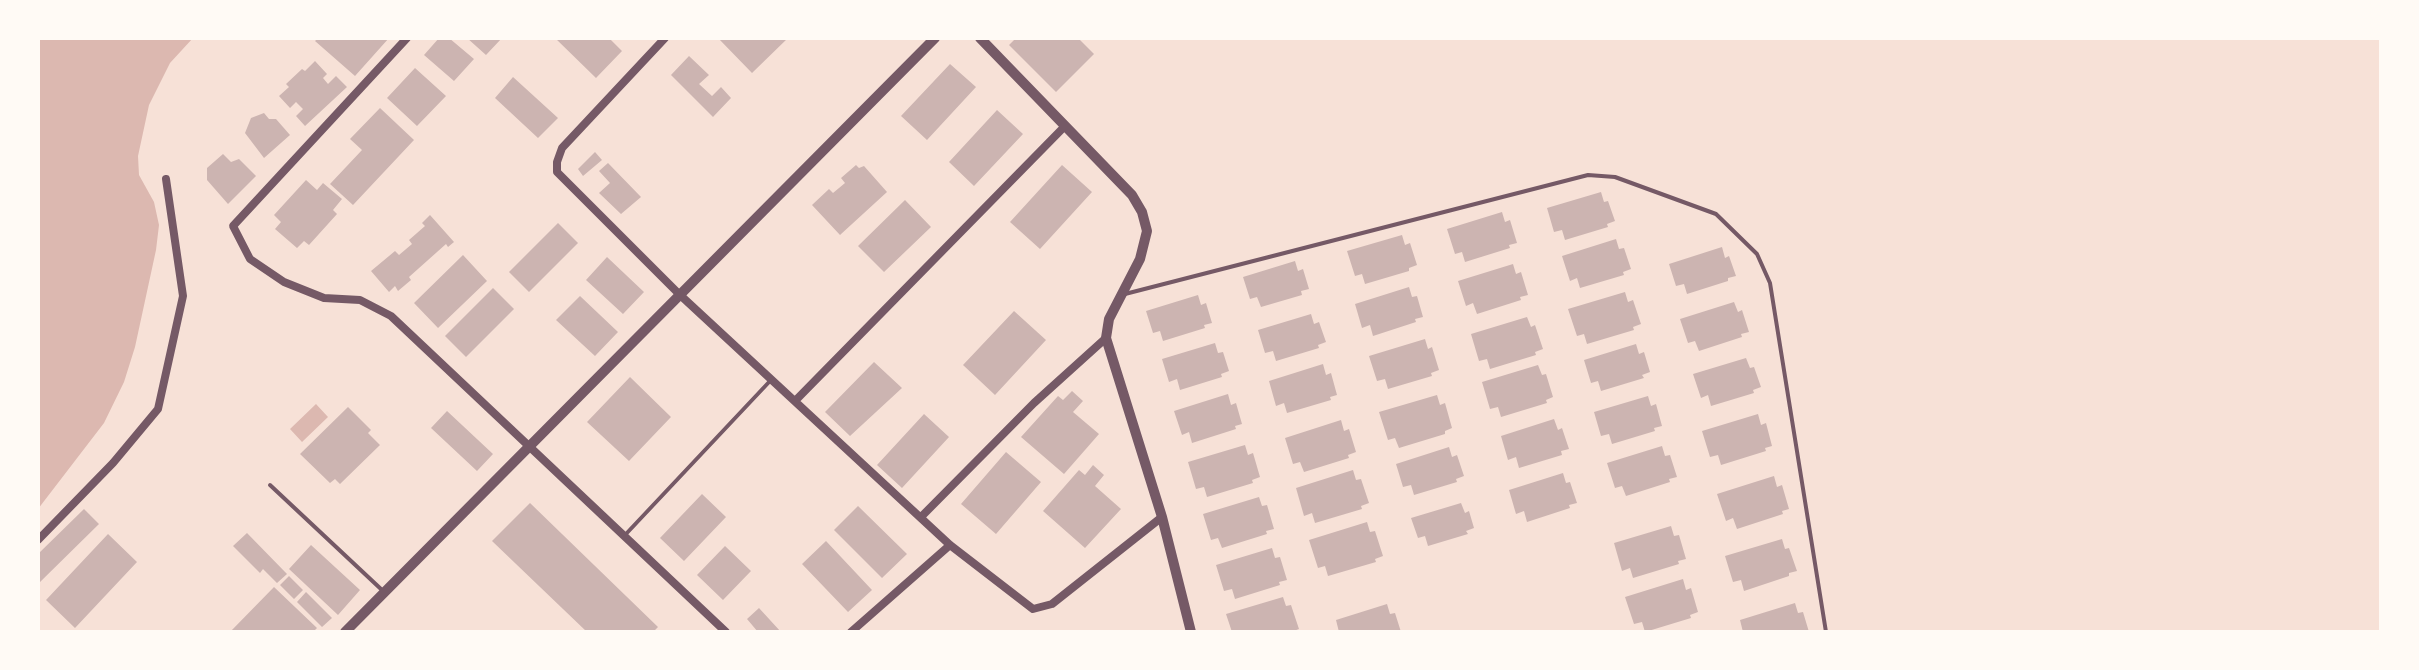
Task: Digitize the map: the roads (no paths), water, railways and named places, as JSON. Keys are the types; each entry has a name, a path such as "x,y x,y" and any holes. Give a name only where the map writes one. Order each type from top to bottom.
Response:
{"street":[{"path":"407,38 233,226 250,259 284,282 324,298 360,300 391,316 726,632"},
{"path":"665,38 562,148 557,172 679,294 950,545 1033,609 1052,604 1162,517"},
{"path":"345,632 935,38"},
{"path":"980,38 1132,195 1142,212 1147,231 1140,259 1109,319 1106,338 1162,517 1191,632"},
{"path":"795,401 1065,126"},
{"path":"38,540 113,463 158,409 183,296 166,179"},
{"path":"921,517 1034,403 1106,338"},
{"path":"851,632 950,545"}],"lane":[{"path":"1119,296 1588,175 1615,177 1716,214 1757,254 1766,268 1770,283 1826,632"},
{"path":"624,536 772,379"},
{"path":"270,485 384,593"}]}
